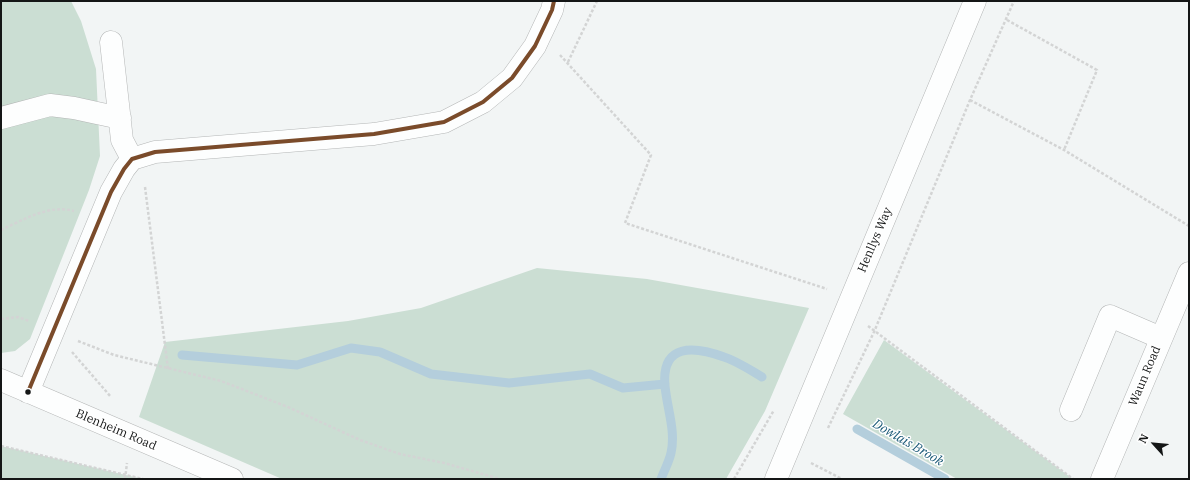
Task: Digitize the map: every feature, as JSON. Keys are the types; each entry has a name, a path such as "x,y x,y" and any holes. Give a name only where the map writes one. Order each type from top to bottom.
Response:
{"street":[{"path":"28,392 100,218 124,169 136,158 155,152 374,134 444,122 483,102 512,78 539,38 554,1"},
{"name":"Henllys Way","path":"776,479 975,1"},
{"path":"111,42 122,140 136,158"},
{"path":"1,118 50,105 74,108 120,118"},
{"name":"Waun Road","path":"1102,479 1189,273"},
{"path":"1071,410 1110,316 1161,338"},
{"name":"Blenheim Road","path":"1,380 232,479"}],"path":[{"path":"568,62 597,1"},
{"path":"828,429 874,332 970,100 1007,20 1014,1"},
{"path":"1007,20 1097,70 1064,150"},
{"path":"539,38 568,62 651,155 625,223 825,287 874,332 1073,479"},
{"path":"970,100 1064,150 1189,226"},
{"path":"136,158 168,369"},
{"path":"1,230 36,213 68,209 100,218"},
{"path":"822,294 825,287"},
{"path":"1,318 18,317 114,355 221,381 288,407 360,440 400,454 444,463 500,479"},
{"path":"734,479 777,404"},
{"path":"1,446 143,479"},
{"path":"808,468 814,456"},
{"path":"811,463 842,479"}],"green space":[{"path":"1,1 71,1 81,21 96,69 100,156 89,190 30,339 15,351 1,353"},
{"path":"537,268 647,279 809,308 765,411 726,479 282,479 139,417 165,342 348,321 421,308"},
{"path":"884,340 1073,479 957,479 843,414"},
{"path":"1,446 143,479 1,479"}],"waterway":[{"path":"182,355 297,365 351,348 380,352 431,374 509,383 590,374 623,388 665,384"},
{"name":"Dowlais Brook","path":"661,479 669,460 672,445 672,428 666,394 665,372 668,362 674,355 682,351 691,350 713,353 734,361 762,377"},
{"name":"Dowlais Brook","path":"857,429 945,479"}],"transit line":[{"path":"28,392 111,192 124,169 132,159 155,152 374,134 444,122 483,102 512,78 535,46 552,10 554,1"}]}
